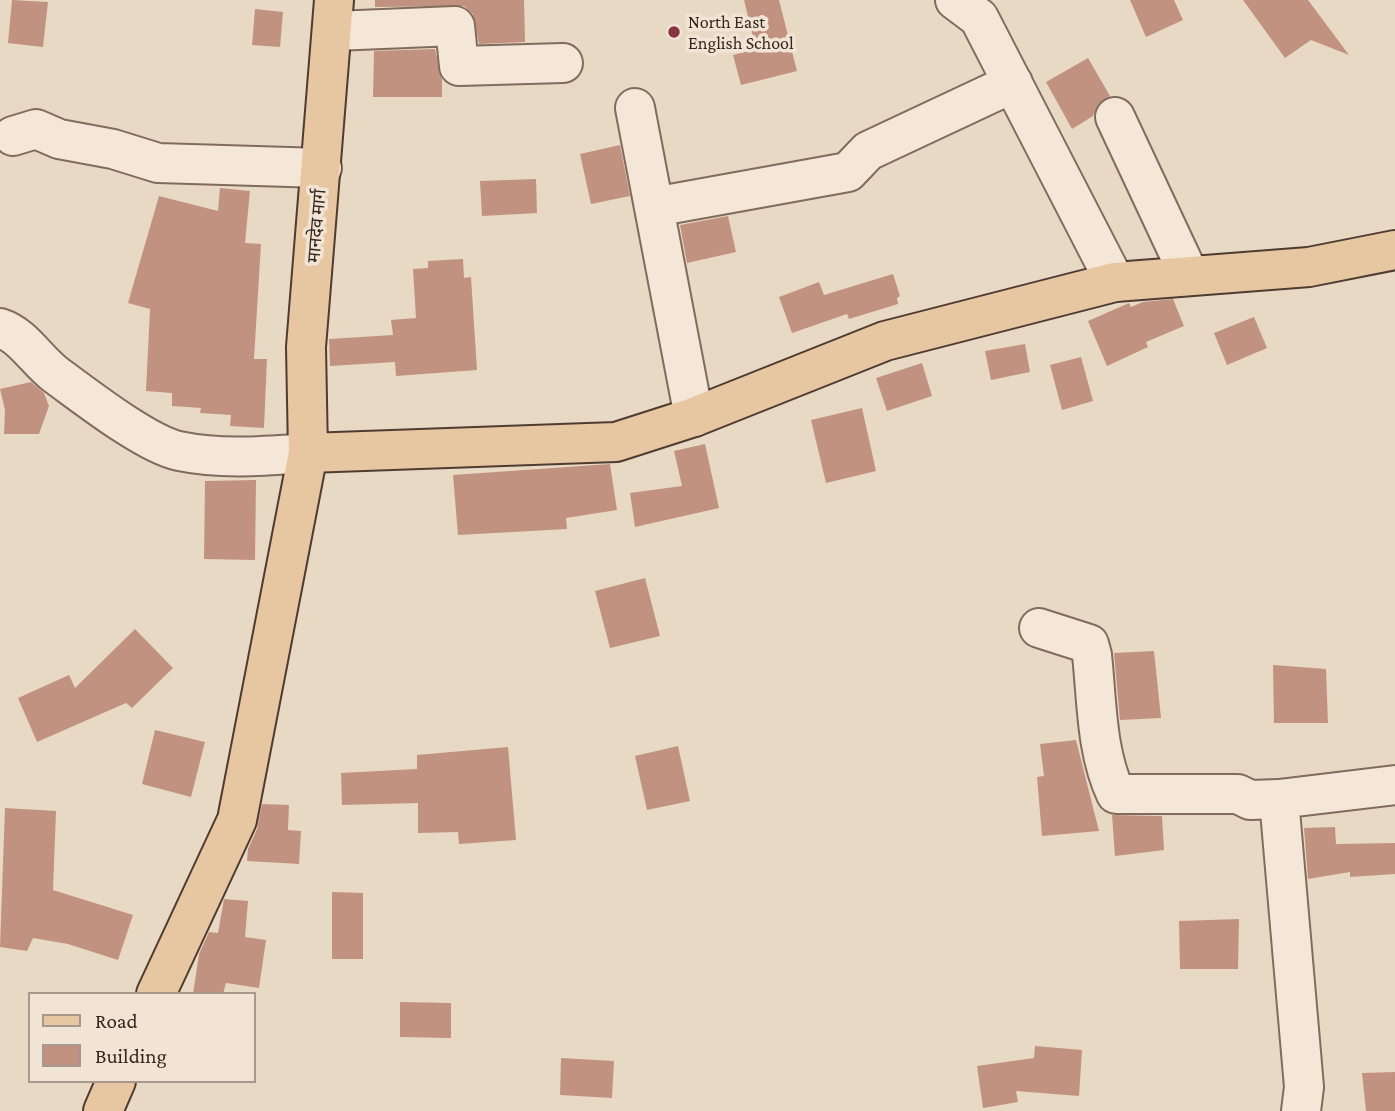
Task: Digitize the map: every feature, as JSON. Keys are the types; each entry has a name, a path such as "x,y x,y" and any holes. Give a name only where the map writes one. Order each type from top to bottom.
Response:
{"main road":[{"name":"मानदेव मार्ग","path":"157,992 237,820 308,453 306,347 334,16"},
{"path":"308,453 616,442 694,417 885,341 1115,282 1309,267 1395,250"},
{"path":"103,1111 115,1083"}],"street":[{"path":"955,0 979,18 1115,282"},
{"path":"334,16 455,26 459,66 563,63"},
{"path":"654,207 848,172 869,151 1013,83"},
{"path":"635,108 694,417"},
{"path":"1115,117 1189,275"},
{"path":"13,136 36,129 59,139 113,149 158,163 322,167"},
{"path":"0,328 14,332 43,365 91,401 128,426 177,451 243,457 308,453"},
{"path":"1040,628 1088,644 1093,655 1099,731 1116,793 1238,794 1250,800 1395,785"},
{"path":"1279,799 1304,1087 1301,1111"}],"building":[{"path":"12,0 48,2 43,47 8,43"},
{"path":"375,0 524,0 525,42 479,44 473,14 464,6 375,7"},
{"path":"744,0 779,0 797,71 741,85 733,55 756,49"},
{"path":"1130,0 1174,0 1183,20 1146,37"},
{"path":"1243,0 1308,0 1349,55 1311,40 1285,58"},
{"path":"255,9 283,12 280,47 252,45"},
{"path":"435,49 442,80 442,97 373,97 374,51"},
{"path":"1088,58 1110,96 1098,104 1093,116 1072,129 1046,82"},
{"path":"620,145 630,196 591,204 580,154"},
{"path":"536,179 537,213 482,216 480,181"},
{"path":"220,188 250,191 245,243 261,244 254,359 267,359 264,428 230,426 231,415 200,413 201,408 172,406 172,393 146,391 150,309 128,303 159,196 218,211"},
{"path":"728,216 736,252 687,263 680,225"},
{"path":"463,259 464,278 471,277 477,370 396,376 395,362 330,366 329,339 393,335 391,320 416,318 413,269 428,268 428,261"},
{"path":"893,274 900,296 897,298 898,304 849,319 847,314 792,333 779,297 819,282 824,295"},
{"path":"1173,299 1184,326 1146,342 1148,347 1107,366 1088,321 1129,303 1131,307 1143,302"},
{"path":"1254,317 1267,348 1227,365 1214,333"},
{"path":"1025,344 1030,372 991,380 985,351"},
{"path":"1081,357 1093,401 1062,410 1050,365"},
{"path":"922,363 932,396 887,411 876,378"},
{"path":"31,382 44,393 49,406 39,434 4,434 5,410 0,389"},
{"path":"862,408 876,471 826,483 811,420"},
{"path":"705,444 719,508 635,527 630,493 682,486 674,451"},
{"path":"610,464 617,510 566,518 567,529 458,535 453,475"},
{"path":"256,480 255,560 204,559 205,481"},
{"path":"645,578 660,636 610,648 595,591"},
{"path":"135,629 173,668 132,708 126,703 37,742 18,698 69,675 75,688"},
{"path":"1154,651 1161,718 1120,720 1114,653"},
{"path":"1273,665 1326,669 1328,723 1274,723"},
{"path":"155,730 205,742 191,797 142,784"},
{"path":"1076,740 1099,831 1042,836 1037,777 1044,776 1040,744"},
{"path":"678,746 690,801 647,810 635,756"},
{"path":"508,747 516,840 459,844 458,832 418,833 418,803 342,805 341,773 417,769 417,755"},
{"path":"262,804 289,805 288,830 301,831 299,864 247,861"},
{"path":"5,808 56,811 53,890 133,915 118,960 68,944 33,938 27,951 0,947"},
{"path":"1112,815 1162,816 1164,850 1115,856"},
{"path":"1335,827 1336,844 1395,843 1395,874 1350,877 1350,872 1308,879 1304,828"},
{"path":"332,892 363,893 363,959 332,959"},
{"path":"224,899 248,901 245,937 266,940 259,988 226,983 224,992 193,992 199,954 209,932 218,933"},
{"path":"1239,919 1238,969 1180,969 1179,921"},
{"path":"400,1002 451,1003 451,1038 400,1037"},
{"path":"1035,1046 1082,1050 1079,1096 1016,1091 1018,1102 983,1108 977,1066 1034,1058"},
{"path":"561,1058 614,1061 612,1098 560,1095"},
{"path":"1395,1072 1395,1111 1366,1111 1362,1073"}],"place":[{"name":"North East English School","path":"674,32"}]}
